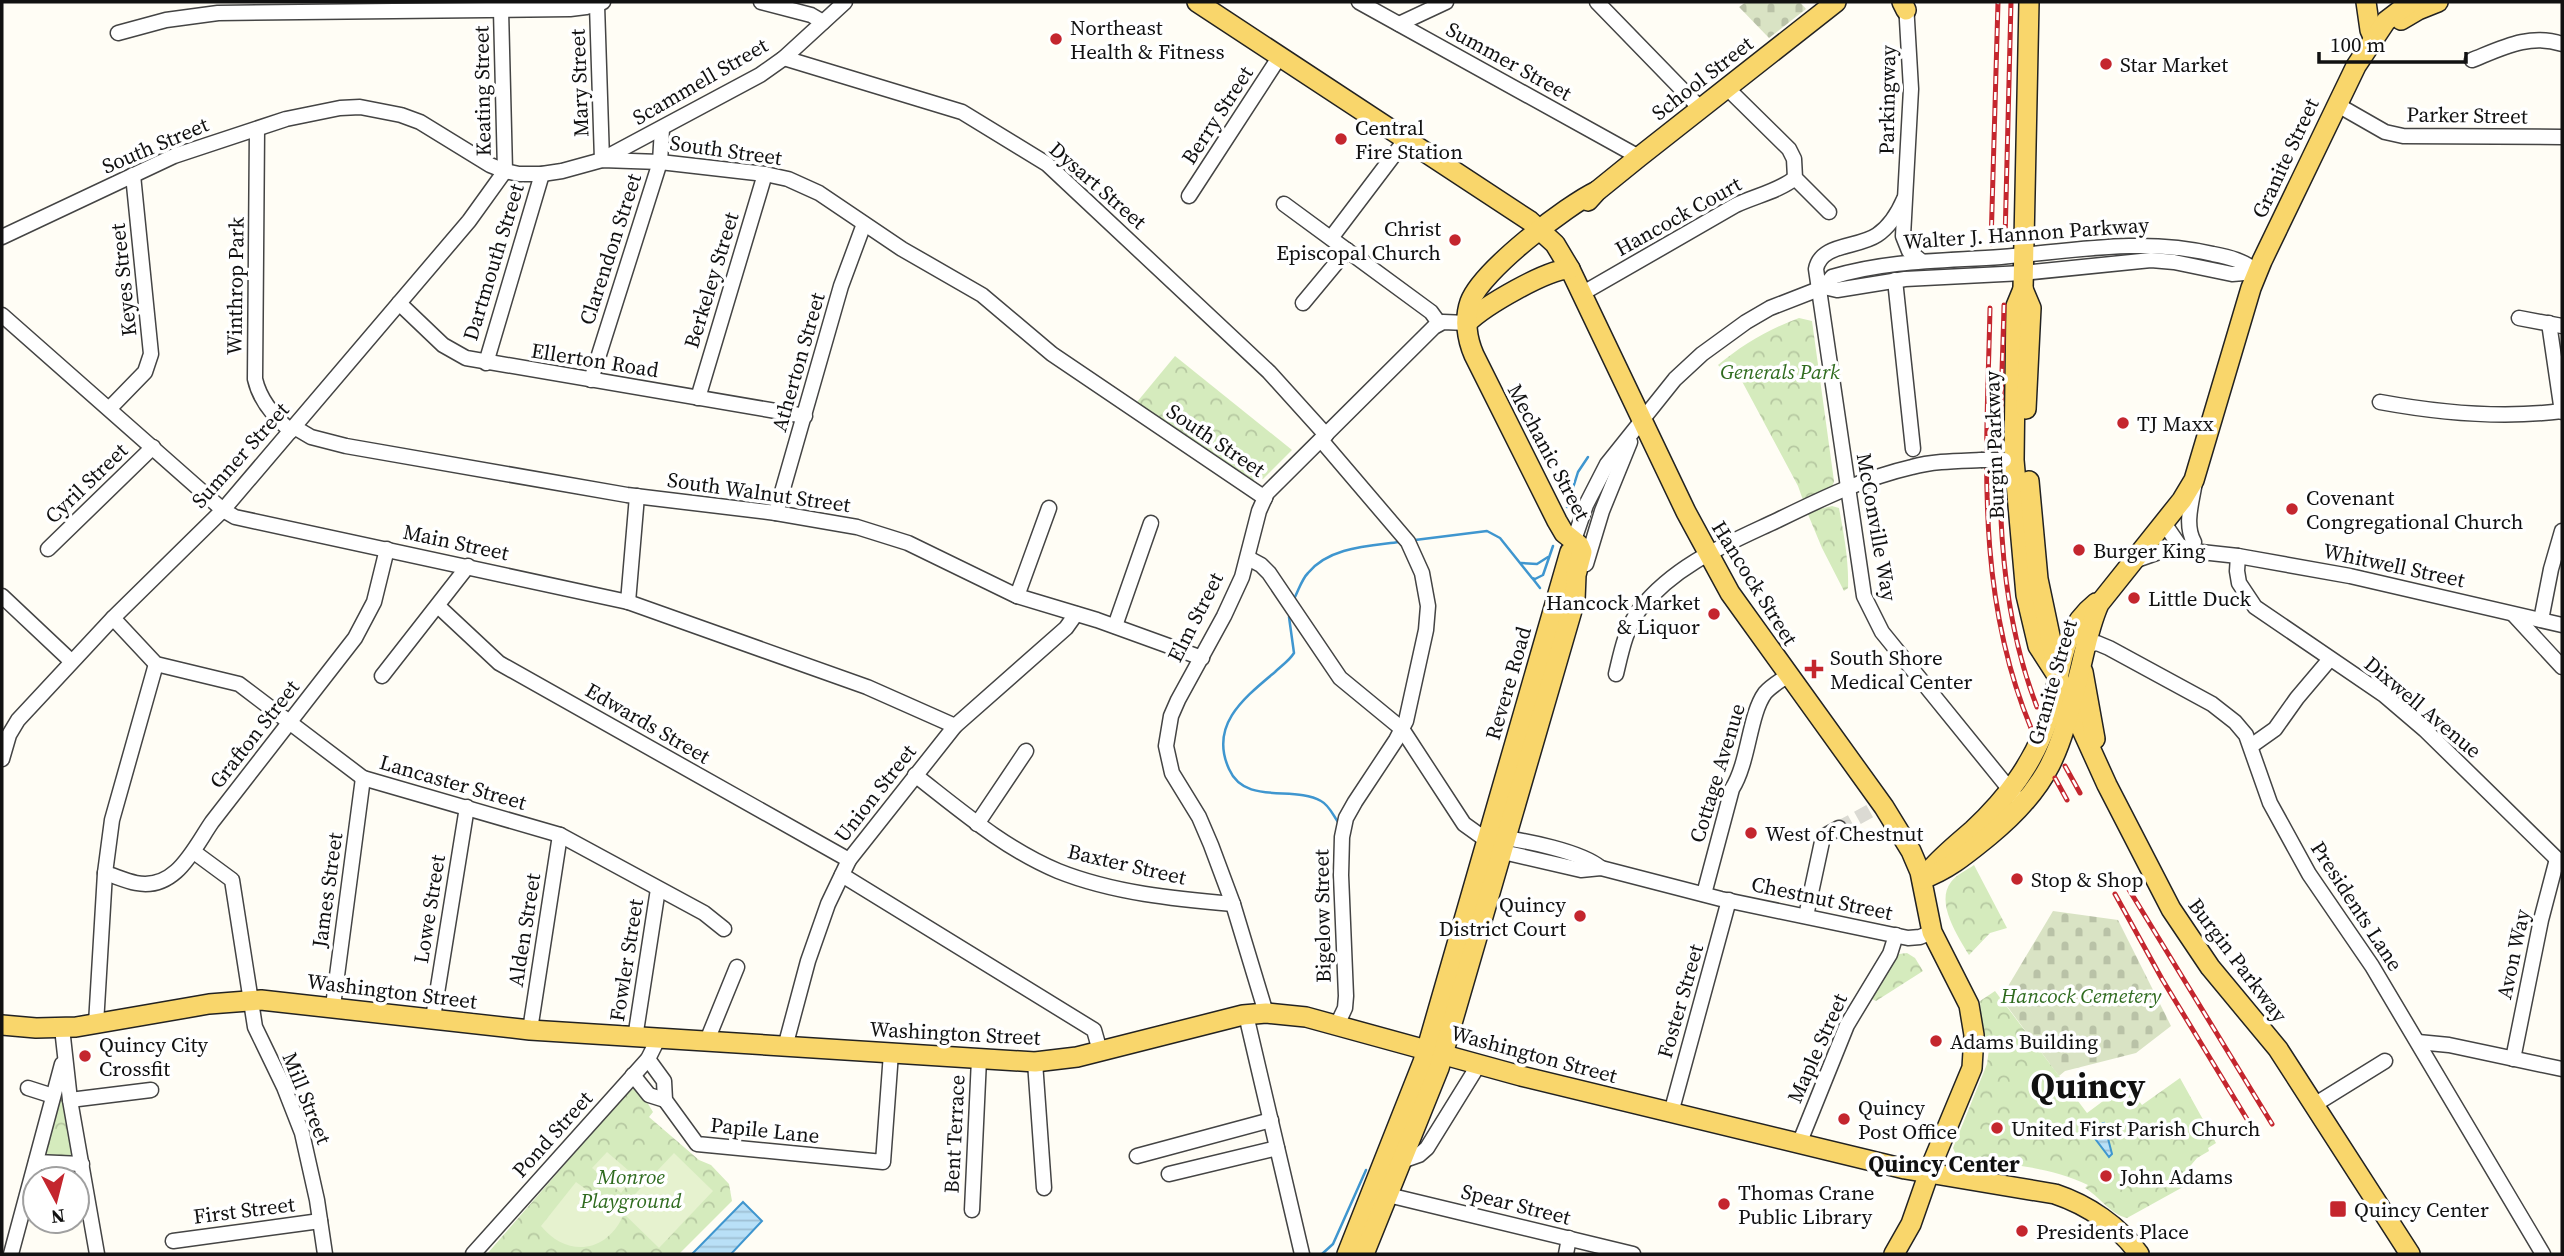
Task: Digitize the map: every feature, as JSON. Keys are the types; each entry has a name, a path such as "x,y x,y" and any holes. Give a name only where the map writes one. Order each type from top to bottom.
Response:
{"main road":[{"name":"Burgin Parkway","path":"2029,2 2023,272 2016,306 2009,460 2029,614 2038,646 2058,677 2102,774 2163,894 2189,937 2220,980 2277,1049 2410,1254"},
{"path":"2366,2 2374,39"},
{"name":"Granite Street","path":"2016,798 2043,733 2069,636 2084,614 2102,598 2186,494 2197,472 2257,272 2356,66 2386,21 2411,2"},
{"name":"Granite Street","path":"2374,39 2411,13 2438,2"},
{"path":"1209,5 1280,57 1545,234 1479,286 1469,304 1467,323"},
{"name":"School Street","path":"1545,234 1576,215 1597,191 1727,88 1822,6"},
{"name":"Hancock Street","path":"1545,234 1583,293 1707,553 1737,606 1876,808 1911,850 1922,879 1925,908 1932,932 1969,1005 1974,1029 1972,1069 1928,1173"},
{"path":"1467,323 1497,300 1555,272 1570,269"},
{"name":"Burgin Parkway","path":"2023,272 2031,308 2026,452 2038,579 2058,677"},
{"name":"Mechanic Street","path":"1467,323 1468,340 1477,362 1559,526 1579,545 1581,552 1576,575 1576,600"},
{"name":"Revere Road","path":"1499,843 1574,540"},
{"name":"Granite Street","path":"1922,879 1942,872 1958,860 2016,798 2038,787 2052,764 2094,617 2102,598"},
{"name":"Revere Road","path":"1499,843 1576,600"},
{"path":"2046,616 2062,623 2084,614"},
{"path":"2084,653 2102,774"},
{"path":"2052,764 2060,757 2076,756 2092,764 2102,774"},
{"path":"1364,1254 1388,1195 1411,1158 1435,1052 1499,843"},
{"name":"Washington Street","path":"2,1025 62,1028 250,1000 332,1006 530,1030 1035,1062 1100,1051 1256,1014 1285,1014 1800,1144 1928,1173"},
{"path":"1347,1254 1435,1052"},
{"path":"1894,1254 1911,1224 1928,1173 2065,1198 2106,1221 2125,1237 2139,1254"}],"street":[{"path":"761,2 811,15 823,22"},
{"name":"Scammell Street","path":"602,160 752,80 784,58 845,2"},
{"name":"Summer Street","path":"1359,2 1639,157"},
{"path":"1399,24 1446,2"},
{"path":"1597,2 1701,109"},
{"path":"118,33 166,20 229,12 570,9 600,3"},
{"name":"Mary Street","path":"600,3 602,160"},
{"name":"Parkingway","path":"1905,4 1911,89 1903,229 1906,245 1920,260"},
{"name":"Keating Street","path":"501,10 505,171"},
{"path":"2472,60 2525,40 2562,44"},
{"name":"Berry Street","path":"1189,196 1280,57"},
{"name":"Dysart Street","path":"784,58 962,112 1048,164 1269,372 1324,438"},
{"path":"1727,88 1789,149 1794,159 1795,178 1829,212"},
{"name":"Parker Street","path":"2336,104 2385,132 2403,136 2562,137"},
{"name":"South Street","path":"2,237 174,156 317,111 360,107 379,109 420,122 505,171 541,174 579,168 602,160 660,162 765,174 788,179 819,193 902,249 982,295 1052,354 1265,498"},
{"name":"Winthrop Park","path":"257,129 256,379 268,407 293,429"},
{"name":"Clarendon Street","path":"591,380 660,162 662,129"},
{"path":"1331,238 1406,139"},
{"name":"Sumner Street","path":"2,759 9,735 18,720 113,618 223,510 469,220 505,171"},
{"name":"Dartmouth Street","path":"486,363 541,174"},
{"name":"Berkeley Street","path":"698,398 765,174"},
{"name":"Keyes Street","path":"110,408 145,372 151,355 133,175"},
{"name":"Hancock Court","path":"1583,293 1736,205 1787,184 1795,178"},
{"name":"Parkingway","path":"1821,288 1816,270 1823,254 1869,240 1879,234 1895,216 1904,199"},
{"path":"1284,204 1431,312 1439,323 1467,323"},
{"name":"Atherton Street","path":"776,513 841,286 864,224"},
{"name":"Walter J. Hannon Parkway","path":"1821,288 1837,290 1895,280 2023,272 2112,245 2158,245 2192,249 2235,259 2248,264 2257,272"},
{"path":"1303,303 1347,250"},
{"name":"Walter J. Hannon Parkway","path":"1574,540 1602,473 1675,379 1716,343 1770,308 1821,288 1832,277 1883,265 1920,260 1986,258 2023,272"},
{"path":"1895,280 1913,449"},
{"name":"McConville Way","path":"1821,288 1864,596 1882,632 2016,798"},
{"name":"Ellerton Road","path":"399,303 453,353 486,363 805,415"},
{"name":"Main Street","path":"2,315 223,510 235,517 628,602 867,687 955,726"},
{"path":"2379,402 2459,414 2562,412 2556,324 2519,318"},
{"name":"Elm Street","path":"1302,1254 1271,1120 1256,1014 1233,904 1205,831 1172,773 1166,746 1171,716 1224,616 1248,558 1259,511 1265,498 1439,323"},
{"name":"Walter J. Hannon Parkway","path":"1581,580 1608,495 1642,419"},
{"name":"South Walnut Street","path":"293,429 311,438 339,444 637,496 847,524 887,535 1017,596 1115,626 1202,658"},
{"name":"Bigelow Street","path":"1324,438 1403,536 1415,556 1427,597 1427,622 1409,709 1402,729 1346,818 1342,837 1341,875 1346,996 1345,1008 1336,1025"},
{"name":"Cyril Street","path":"48,549 153,447"},
{"path":"1616,674 1623,646 1638,611 1683,569 1707,553 1847,486 1912,466 2009,460"},
{"path":"2133,561 2165,550 2193,547 2189,524 2197,472"},
{"path":"628,602 637,496"},
{"path":"1017,596 1049,508"},
{"path":"1115,626 1151,523"},
{"name":"Whitwell Street","path":"2164,523 2179,545 2350,576 2562,625"},
{"path":"2541,620 2562,531"},
{"name":"Grafton Street","path":"105,873 139,884 164,880 194,852 212,822 367,620 374,603 387,549"},
{"name":"Dixwell Avenue","path":"2238,556 2238,577 2251,604 2384,695 2425,730 2560,861"},
{"path":"1248,558 1269,573 1340,678 1402,729 1464,824 1473,832 1499,843"},
{"path":"382,676 468,566"},
{"name":"Revere Road","path":"1576,600 1581,580"},
{"path":"2,596 72,661"},
{"name":"Edwards Street","path":"438,606 499,663 849,860"},
{"name":"Union Street","path":"785,1047 808,961 828,904 849,860 955,726 1066,628 1076,614"},
{"path":"2513,614 2562,667"},
{"path":"96,1024 105,873 112,820 156,664 113,618"},
{"name":"Presidents Lane","path":"2084,653 2094,643 2109,648 2212,704 2235,722 2246,735 2270,803 2302,862 2372,966 2543,1254"},
{"path":"2252,746 2275,729 2330,659"},
{"name":"Lancaster Street","path":"156,664 239,684 363,778 560,835 704,913 724,929"},
{"name":"Cottage Avenue","path":"1704,894 1732,789 1740,776 1763,697 1787,676"},
{"path":"977,824 1026,751"},
{"name":"Baxter Street","path":"915,775 977,824 1059,871 1168,898 1233,904"},
{"name":"James Street","path":"332,1006 363,778"},
{"name":"Lowe Street","path":"433,1018 467,807"},
{"path":"1806,916 1823,836 1839,828"},
{"name":"Alden Street","path":"530,1030 560,835"},
{"name":"Chestnut Street","path":"1499,843 1583,857 1601,868 1704,894 1896,935 1914,938 1932,932"},
{"name":"Mill Street","path":"194,852 232,880 257,1030 303,1133 325,1254"},
{"name":"Avon Way","path":"2513,1059 2541,920 2560,861"},
{"path":"842,875 1094,1030 1100,1051"},
{"name":"Fowler Street","path":"635,1038 658,889"},
{"name":"Foster Street","path":"1671,1112 1729,900"},
{"name":"Maple Street","path":"1800,1144 1847,1025 1889,954 1896,935"},
{"path":"706,1042 737,967"},
{"path":"62,1028 70,1100 97,1254"},
{"name":"Pond Street","path":"473,1254 648,1059 658,1040"},
{"path":"2418,1042 2449,1045 2562,1069"},
{"name":"Papile Lane","path":"648,1059 664,1081 665,1100 697,1144 884,1162 891,1053"},
{"path":"12,1254 64,1056"},
{"name":"Bent Terrace","path":"972,1210 979,1059"},
{"path":"2314,1105 2385,1061"},
{"path":"1035,1062 1044,1188"},
{"path":"1411,1158 1427,1148 1479,1064"},
{"name":"Papile Lane","path":"633,1075 649,1095 665,1100"},
{"path":"28,1088 53,1096"},
{"path":"70,1100 151,1090"},
{"path":"1137,1156 1271,1120"},
{"path":"1169,1174 1277,1147"},
{"path":"36,1162 82,1164"},
{"name":"Spear Street","path":"1388,1195 1569,1238 1611,1252 1633,1254"},
{"name":"First Street","path":"173,1241 320,1221"},
{"path":"1566,1254 1569,1238"}],"green space":[{"path":"1746,2 1800,2 1806,9 1769,38 1739,7"},
{"name":"Generals Park","path":"1799,318 1812,321 1834,481 1832,487 1803,500 1737,372 1729,376 1718,365 1756,338"},
{"path":"1175,356 1292,450 1263,479 1253,480 1137,402"},
{"path":"1832,506 1839,508 1846,548 1848,588 1844,591 1807,512"},
{"path":"1974,865 2007,928 1990,933 1969,955 1950,919 1946,899 1951,882"},
{"name":"Hancock Cemetery","path":"2053,911 2118,920 2171,1026 2136,1053 2065,1071 2059,1076 2001,998"},
{"path":"1907,953 1915,958 1923,971 1876,1001 1872,999 1899,954"},
{"path":"1995,991 2087,1113 2126,1084 2142,1105 2180,1078 2216,1143 2186,1171 2192,1182 2127,1218 2115,1213 2085,1188 2088,1185 2057,1173 2024,1166 1958,1159 1953,1148 1987,1064 1989,1049 1985,1051 1980,1001"},
{"path":"63,1078 77,1159 40,1158"},
{"name":"Monroe Playground","path":"633,1086 639,1089 653,1112 649,1117 699,1160 711,1165 729,1184 732,1201 679,1254 487,1254"},
{"path":"607,1152 635,1176 621,1193 592,1168"},
{"path":"674,1153 713,1191 659,1248 620,1210"},
{"path":"576,1182 623,1216 606,1238 584,1247 561,1243 541,1226"}],"water":[{"path":"2104,1123 2112,1154 2109,1157 2087,1128"},
{"path":"743,1202 762,1221 731,1254 692,1254"}],"waterway":[{"path":"1567,507 1578,472 1588,457"},
{"path":"1415,540 1487,531 1500,538 1535,579 1543,575 1553,546"},
{"path":"1295,597 1306,575 1327,558 1350,549 1399,542"},
{"path":"1521,563 1537,564 1548,557"},
{"path":"1533,579 1540,588"},
{"path":"1289,617 1294,653 1252,692 1233,714 1223,739 1224,753 1236,780 1246,787 1271,793 1297,794 1321,801 1338,822"},
{"path":"1322,1254 1333,1244 1366,1170"}],"tunnel":[{"path":"1839,828 1870,811"}],"railway":[{"path":"1991,244 1998,2"},
{"path":"2005,240 2011,2"},
{"path":"2004,305 2000,458 2004,559 2010,609 2021,659 2037,707"},
{"path":"1990,308 1987,468 1992,573 2000,625 2013,677 2031,728"},
{"path":"2065,766 2080,793"},
{"path":"2055,778 2067,800"},
{"path":"2128,888 2272,1124"},
{"path":"2115,894 2162,979 2256,1134"}],"place":[{"name":"Northeast Health & Fitness","path":"1056,39"},
{"name":"Star Market","path":"2106,64"},
{"name":"Central Fire Station","path":"1341,139"},
{"name":"Christ Episcopal Church","path":"1455,240"},
{"name":"TJ Maxx","path":"2123,423"},
{"name":"Covenant Congregational Church","path":"2292,509"},
{"name":"Burger King","path":"2079,550"},
{"name":"Little Duck","path":"2134,598"},
{"name":"Hancock Market & Liquor","path":"1714,614"},
{"name":"South Shore Medical Center","path":"1814,669"},
{"name":"West of Chestnut","path":"1751,833"},
{"name":"Stop & Shop","path":"2017,879"},
{"name":"Quincy District Court","path":"1580,916"},
{"name":"Adams Building","path":"1936,1041"},
{"name":"Quincy City Crossfit","path":"85,1056"},
{"name":"Quincy Post Office","path":"1844,1119"},
{"name":"United First Parish Church","path":"1997,1128"},
{"name":"John Adams","path":"2106,1176"},
{"name":"Thomas Crane Public Library","path":"1724,1204"},
{"name":"Quincy Center","path":"2338,1209"},
{"name":"Presidents Place","path":"2022,1231"}],"district":[{"name":"Quincy","path":"2088,1086"},
{"name":"Quincy Center","path":"1944,1164"}]}
